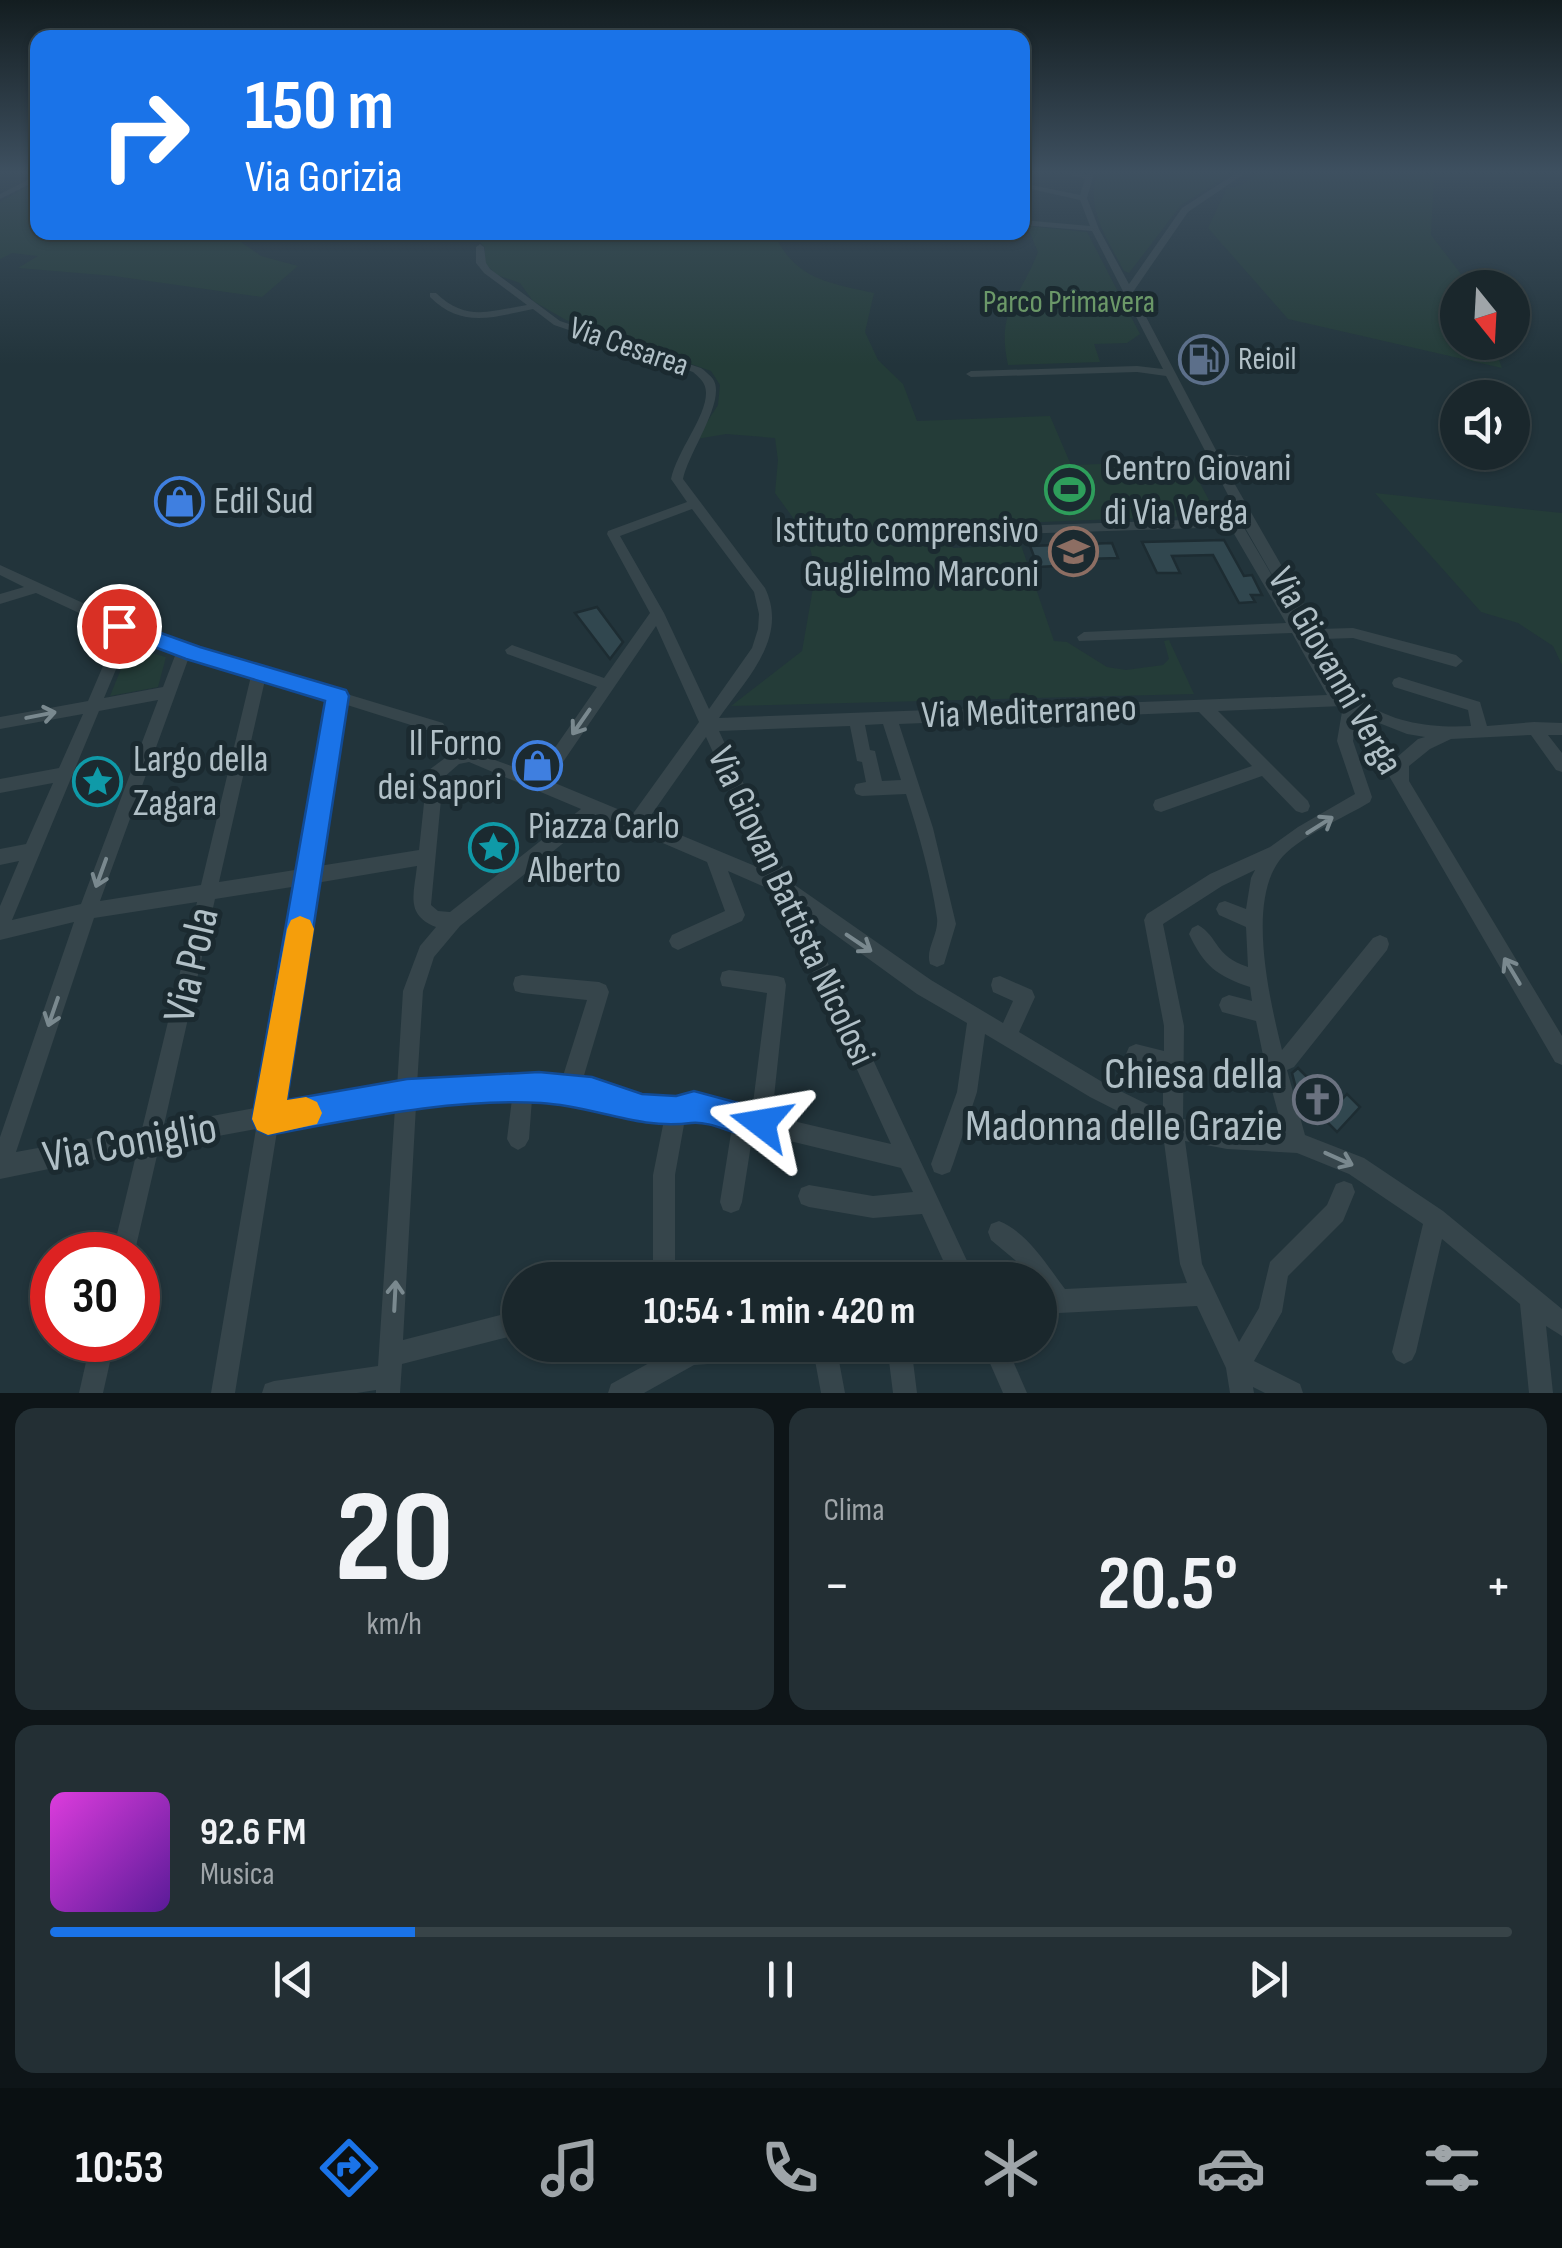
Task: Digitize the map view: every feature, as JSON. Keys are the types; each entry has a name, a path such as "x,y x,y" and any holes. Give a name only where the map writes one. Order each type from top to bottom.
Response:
{"street":[{"name":"Via Giovanni Verga","path":"1098,235 1214,457 1241,522 1295,628 1401,783 1562,1055"},
{"path":"1128,292 1168,235"},
{"name":"Via Cesarea","path":"480,247 480,263 487,271 557,323 708,376 714,387 712,401 690,437 677,472 682,489 760,590 767,619 758,651 634,826"},
{"path":"433,295 447,312 460,316 531,307"},
{"path":"971,374 1167,367"},
{"path":"1214,457 1243,459 1260,473 1252,478 1224,477"},
{"name":"Via Giovan Battista Nicolosi","path":"693,504 613,534 657,614 956,1262"},
{"path":"958,532 1241,522"},
{"name":"Via Giovanni Verga","path":"1241,522 1313,634 1344,700"},
{"path":"0,570 126,629 184,650 438,727 444,738 470,755 542,780 634,826 781,885 822,918 977,1018 1097,1090 1174,1128 1227,1138 1297,1142 1356,1166 1435,1219 1562,1324"},
{"path":"0,599 36,588"},
{"path":"542,780 657,614"},
{"path":"1084,637 1295,628"},
{"path":"126,629 88,706 26,852 0,929 421,858"},
{"path":"1313,634 1353,633 1456,661"},
{"path":"0,1167 184,650"},
{"path":"512,650 608,685"},
{"name":"Via Pola","path":"128,1232 259,674"},
{"path":"1398,683 1476,706 1480,731"},
{"path":"0,723 168,692"},
{"path":"223,1393 338,696"},
{"path":"1344,700 1380,720 1415,732 1562,729"},
{"path":"1242,1393 1238,1366 1191,1264 1174,1128 1174,1026 1154,920 1216,880 1274,853 1364,797 1346,741 1344,700"},
{"name":"Via Mediterraneo","path":"706,725 1344,700"},
{"path":"1202,706 1302,806"},
{"path":"889,718 925,828 947,924 937,958"},
{"path":"856,719 863,756 869,756 869,789 909,787"},
{"path":"1534,728 1562,765"},
{"path":"1401,783 1401,762 1410,752 1457,733"},
{"path":"444,738 421,858 422,907 437,920 454,920"},
{"path":"435,775 455,758 470,755"},
{"path":"1161,806 1264,768"},
{"path":"0,786 59,775"},
{"path":"390,1375 413,991 427,952 454,920 594,808"},
{"path":"0,858 26,852"},
{"path":"1274,853 1260,875 1253,921 1275,1065 1297,1142"},
{"path":"678,941 736,915 714,858"},
{"path":"1225,910 1253,921"},
{"path":"1198,934 1213,962 1225,970 1259,980"},
{"path":"1275,1065 1288,1060 1380,944"},
{"path":"729,979 777,986 752,1121 731,1202"},
{"path":"522,984 598,992 569,1090"},
{"path":"1000,985 1025,997 1007,1036"},
{"path":"1230,1005 1265,1012"},
{"path":"942,1164 967,1092 977,1018"},
{"path":"1136,1054 1174,1064"},
{"path":"518,1138 522,1088"},
{"name":"Via Coniglio","path":"0,1167 407,1095 522,1088 592,1093 642,1109 676,1111 694,1106 908,1159"},
{"path":"664,1262 664,1175 676,1111"},
{"path":"1238,1366 1270,1312 1278,1270 1335,1213 1344,1192"},
{"path":"809,1196 872,1206 929,1202"},
{"path":"1404,1352 1435,1219"},
{"path":"999,1232 1023,1252 1057,1310 1203,1294"},
{"path":"1531,1299 1542,1393"},
{"path":"274,1393 390,1375 502,1329"},
{"path":"91,1393 98,1362"},
{"path":"620,1393 676,1362"},
{"path":"827,1362 833,1393"},
{"path":"901,1362 905,1393"},
{"path":"1001,1362 1015,1393"},
{"path":"1238,1366 1292,1393"}],"green space":[{"path":"0,235 30,235 30,240 238,240 261,256 298,266 262,297 114,276 18,268 38,256 12,253 0,259"},
{"name":"Parco Primavera","path":"1031,235 1089,235 1140,334 1127,343 1094,344 1100,362 1008,365 1007,318 1038,252"},
{"path":"1105,235 1158,235 1129,273"},
{"path":"1214,235 1431,235 1458,270 1440,270 1440,354 1288,319"},
{"path":"478,240 778,240 803,270 828,282 874,293 865,332 878,360 903,384 917,421 1050,416 1071,465 1188,461 1217,515 944,526 953,548 1021,545 1054,641 1067,642 1107,667 1126,670 1163,665 1169,659 1164,641 1169,640 1194,694 731,706 802,651 816,571 807,537 775,493 775,438 726,434 696,439 718,405 720,385 711,371 566,320 533,301 520,283 497,275 485,264 485,248"},
{"path":"1467,360 1499,360 1502,368"},
{"path":"1375,493 1562,513 1562,665 1553,646 1518,623 1481,612"},
{"path":"130,647 166,657 158,687 110,696"}],"building":[{"path":"1224,540 1244,576 1252,575 1262,595 1251,595 1255,602 1239,603 1213,555 1172,556 1180,573 1157,573 1142,542"},
{"name":"Istituto comprensivo Guglielmo Marconi","path":"1112,543 1118,558 1054,560 1056,566 1038,567 1030,546"},
{"path":"597,607 623,642 610,659 575,613"},
{"name":"Chiesa della Madonna delle Grazie","path":"1298,1068 1336,1106 1347,1094 1360,1107 1337,1132 1297,1092 1292,1073"}],"slow traffic":[{"path":"300,929 268,1119 306,1113"}],"place":[{"name":"Reioil","path":"1203,359"},
{"name":"Centro Giovani di Via Verga","path":"1069,490"},
{"name":"Edil Sud","path":"179,501"},
{"name":"Istituto comprensivo Guglielmo Marconi","path":"1074,552"},
{"name":"Il Forno dei Sapori","path":"537,765"},
{"name":"Largo della Zagara","path":"98,781"},
{"name":"Piazza Carlo Alberto","path":"493,848"},
{"name":"Chiesa della Madonna delle Grazie","path":"1318,1100"}],"route":[{"path":"119,626 259,674 338,696 268,1119 407,1095 539,1087 592,1093 642,1109 676,1111 694,1106 761,1123"}]}
